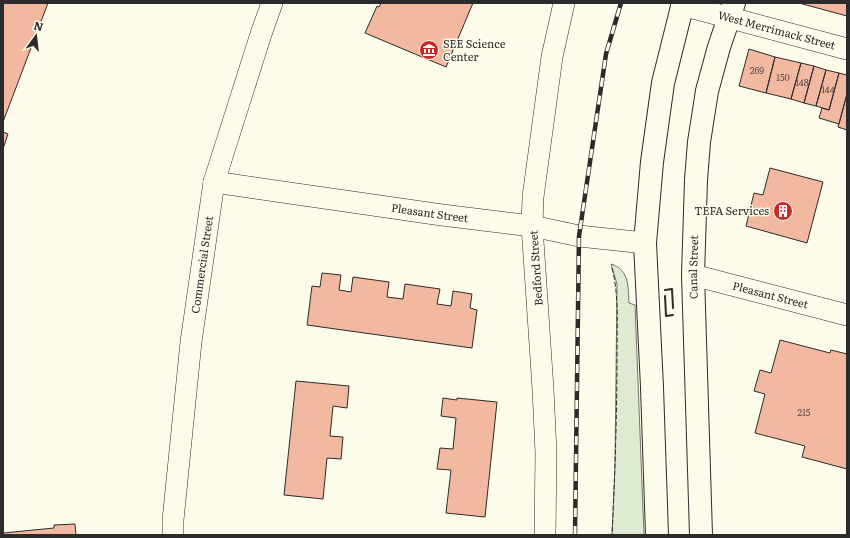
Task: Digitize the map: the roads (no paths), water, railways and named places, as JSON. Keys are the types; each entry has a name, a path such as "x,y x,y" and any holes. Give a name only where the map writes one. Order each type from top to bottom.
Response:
{"street":[{"name":"Commercial Street","path":"173,535 173,520 191,342 214,182 272,3"},
{"name":"Bedford Street","path":"545,535 546,460 544,396 532,226 533,197 540,136 552,57 564,3"},
{"name":"West Merrimack Street","path":"683,4 731,10 847,49"},
{"path":"656,535 652,387 645,243 652,162 663,83 683,4"},
{"name":"Canal Street","path":"701,535 693,275 696,180 699,142 707,91 731,10"},
{"name":"Pleasant Street","path":"214,182 442,215 532,226 579,236 645,243"},
{"name":"Pleasant Street","path":"693,275 847,315"}],"railway":[{"path":"575,535 579,236 606,54 621,3"}],"place":[{"name":"SEE Science Center","path":"429,50"},
{"name":"TEFA Services","path":"783,211"}]}
